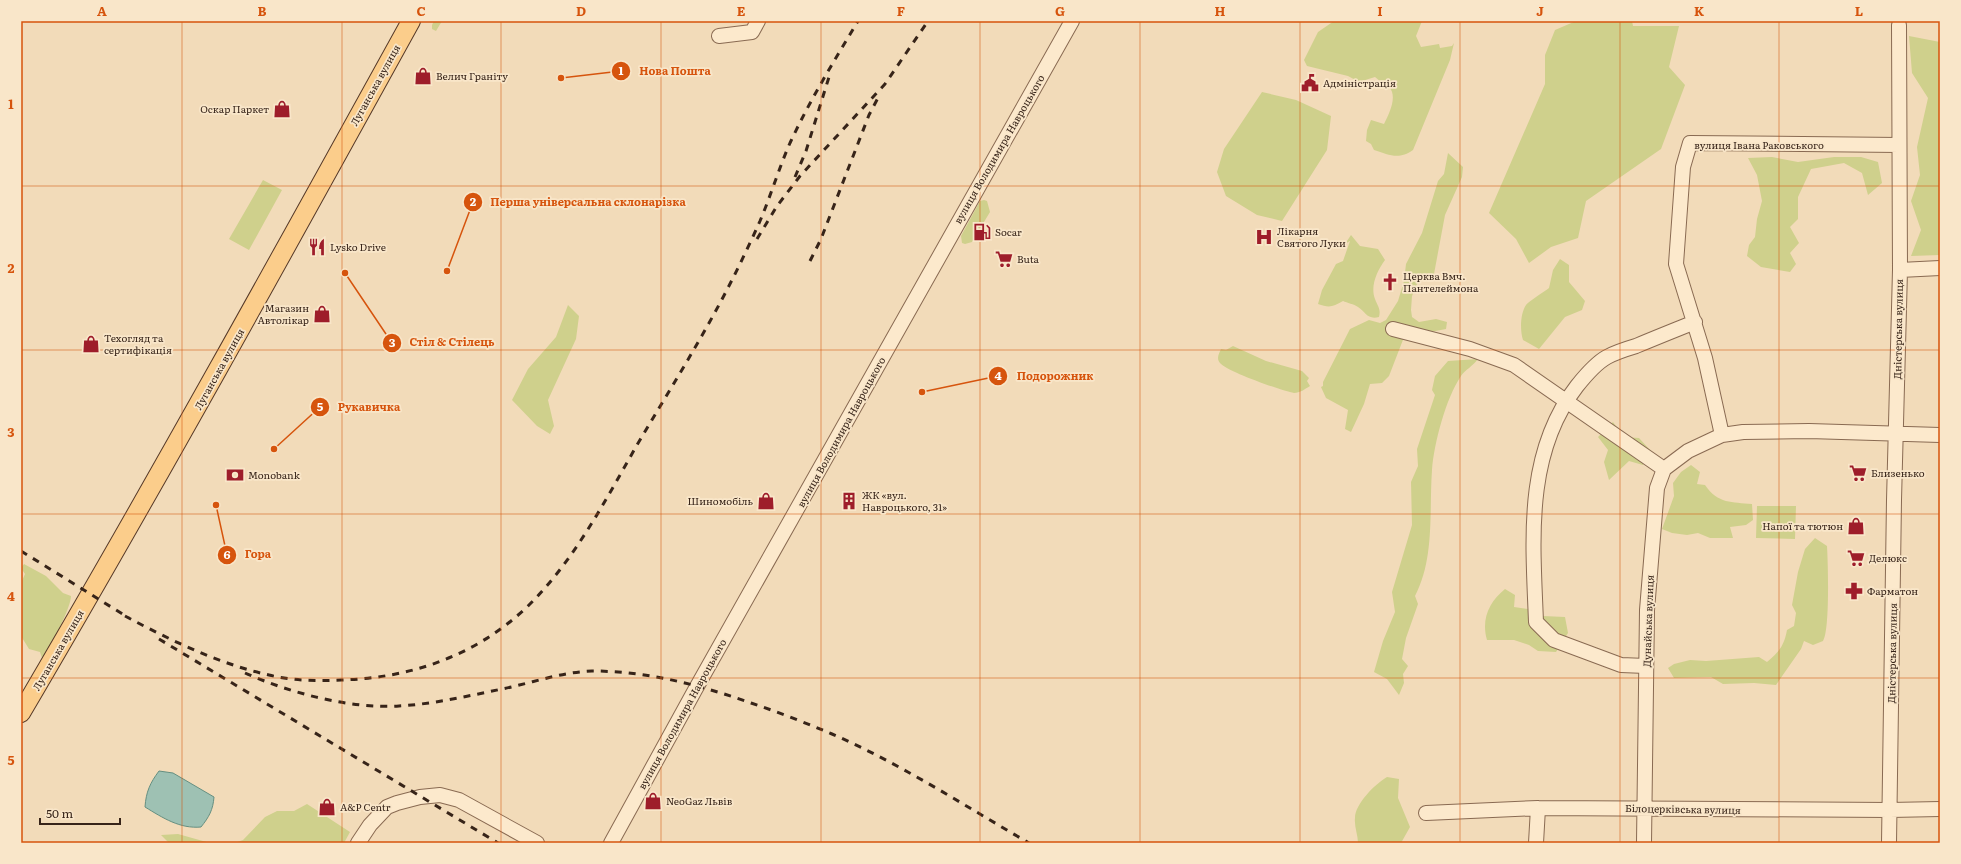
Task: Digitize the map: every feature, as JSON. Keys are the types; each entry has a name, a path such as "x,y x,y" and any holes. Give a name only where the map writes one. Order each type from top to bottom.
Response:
{"main road":[{"name":"Луганська вулиця","path":"21,713 133,522 411,21"}],"street":[{"path":"719,36 752,32 758,21"},
{"name":"вулиця Володимира Навроцького","path":"611,843 694,690 1072,21"},
{"name":"Дністерська вулиця","path":"1889,843 1900,270 1899,24"},
{"name":"вулиця Івана Раковського","path":"1695,322 1676,264 1683,167 1690,143 1899,145"},
{"name":"Дністерська вулиця","path":"1900,270 1940,268"},
{"path":"1646,666 1621,665 1554,640 1544,632 1536,622 1533,541 1534,501 1545,448 1566,400 1585,377 1606,357 1695,322 1722,435"},
{"path":"1393,329 1470,349 1514,365 1664,469 1688,451 1722,435 1743,432 1787,431 1940,435"},
{"name":"Дунайська вулиця","path":"1644,843 1647,610 1657,488 1664,469"},
{"path":"358,843 370,825 387,807 420,797 440,795 459,800 537,843"},
{"path":"1536,843 1538,808"},
{"name":"Білоцерківська вулиця","path":"1426,813 1538,808 1940,809"}],"green space":[{"path":"434,21 442,21 436,31 432,29"},
{"path":"1334,21 1422,21 1416,36 1421,47 1439,44 1440,48 1452,46 1454,43 1450,60 1413,150 1408,153 1398,156 1384,154 1374,150 1371,144 1366,141 1367,130 1371,120 1384,124 1390,110 1393,95 1389,87 1375,77 1359,82 1348,76 1307,66 1304,60 1318,32"},
{"path":"1576,21 1632,21 1633,26 1679,26 1669,67 1685,85 1661,149 1586,201 1578,238 1551,247 1529,263 1516,239 1489,213 1545,84 1545,55 1555,30"},
{"path":"1909,36 1940,42 1940,255 1911,256 1921,230 1911,201 1920,175 1917,147 1928,98 1912,73"},
{"path":"1262,92 1296,100 1331,116 1327,150 1282,221 1257,215 1226,196 1217,172 1224,149"},
{"path":"1448,153 1463,167 1462,177 1445,215 1434,274 1417,284 1412,296 1411,310 1412,317 1419,322 1436,319 1447,322 1446,329 1420,334 1406,332 1389,376 1382,383 1370,384 1364,404 1351,432 1345,429 1348,410 1326,398 1321,387 1323,386 1323,382 1350,329 1369,320 1380,323 1386,320 1398,301 1404,281 1406,264 1422,233 1438,181 1444,174"},
{"path":"1772,157 1798,162 1834,157 1861,157 1878,162 1882,183 1868,195 1862,173 1844,163 1811,169 1798,197 1798,219 1790,227 1799,243 1790,253 1796,264 1790,272 1761,267 1747,256 1749,245 1755,237 1757,219 1762,201 1757,175 1748,158"},
{"path":"263,180 282,190 249,250 229,239"},
{"path":"980,201 987,201 990,212 972,242 965,244 962,243 961,236"},
{"path":"1351,235 1360,246 1378,249 1385,260 1379,269 1373,289 1380,314 1379,317 1375,318 1369,316 1356,306 1343,301 1331,306 1318,304 1322,290 1336,264 1343,261 1350,241 1345,244"},
{"path":"1560,259 1569,265 1569,282 1585,301 1582,310 1565,317 1539,349 1523,340 1521,327 1523,313 1528,303 1549,288 1553,270"},
{"path":"568,305 579,316 576,339 548,400 554,426 550,434 537,426 512,400 528,369 556,337"},
{"path":"1233,346 1266,361 1302,371 1309,378 1307,381 1310,386 1300,392 1294,393 1267,385 1224,367 1218,358 1221,349 1226,350"},
{"path":"1478,359 1463,374 1450,396 1438,434 1432,470 1430,534 1426,566 1415,596 1418,604 1406,638 1402,659 1408,666 1403,674 1404,683 1399,695 1387,679 1374,672 1383,641 1395,612 1392,592 1412,525 1411,482 1418,466 1417,449 1435,395 1432,390 1435,376 1448,361"},
{"path":"1613,422 1624,437 1639,438 1650,450 1643,465 1629,461 1609,480 1604,462 1608,450 1598,437"},
{"path":"1691,465 1700,472 1697,484 1705,485 1715,496 1726,501 1752,504 1753,520 1746,525 1730,527 1733,538 1710,538 1698,533 1687,535 1672,533 1662,529 1674,496 1673,483 1681,472"},
{"path":"1757,506 1796,506 1795,539 1756,538"},
{"path":"1815,538 1827,546 1828,610 1827,624 1823,641 1813,645 1804,641 1801,649 1776,685 1754,683 1723,684 1711,677 1674,678 1668,668 1674,664 1690,660 1706,661 1759,657 1767,662 1775,655 1783,645 1787,630 1794,626 1796,613 1792,605 1798,572 1805,549"},
{"path":"24,564 46,576 63,593 71,596 68,609 60,628 42,658 40,652 29,649 21,636 21,583 25,574 21,568"},
{"path":"1505,589 1515,595 1514,607 1528,609 1543,616 1565,617 1568,633 1556,652 1538,651 1529,645 1514,640 1487,640 1485,625 1488,612 1499,594"},
{"path":"1387,777 1399,779 1398,798 1410,827 1401,843 1358,843 1355,821 1358,807 1366,795"},
{"path":"307,804 350,832 344,843 234,843 243,840 265,817 277,811 294,811"},
{"path":"178,834 210,843 169,843 161,835"}],"shaded area":[{"path":"159,771 173,773 214,797 213,806 210,813 201,827 186,826 172,822 145,807 149,788"}],"railway":[{"path":"125,616 159,634 232,665 278,677 314,680 367,678 392,675 417,669 464,651 487,638 508,623 528,606 560,570 601,509 723,298 754,235 790,143 822,81 858,21"},
{"path":"757,239 777,206 800,176 885,84 928,21"},
{"path":"795,177 806,151 829,77"},
{"path":"810,261 821,239 869,115 879,96"},
{"path":"21,551 129,618"},
{"path":"159,639 498,843"},
{"path":"245,673 281,687 320,698 361,705 380,706 412,705 451,699 580,672 592,671 633,673 673,680 732,696 832,734 883,758 1029,843"}],"place":[{"name":"Велич Граніту","path":"423,76"},
{"name":"Нова Пошта","path":"561,78"},
{"name":"Адміністрація","path":"1310,83"},
{"name":"Оскар Паркет","path":"282,109"},
{"name":"Socar","path":"982,232"},
{"name":"Лікарня Святого Луки","path":"1264,237"},
{"name":"Lysko Drive","path":"317,247"},
{"name":"Buta","path":"1004,259"},
{"name":"Перша універсальна склонарізка","path":"447,271"},
{"name":"Стіл & Стілець","path":"345,273"},
{"name":"Церква Вмч. Пантелеймона","path":"1390,282"},
{"name":"Магазин Автолікар","path":"322,314"},
{"name":"Техогляд та сертифікація","path":"91,344"},
{"name":"Подорожник","path":"922,392"},
{"name":"Рукавичка","path":"274,449"},
{"name":"Близенько","path":"1858,473"},
{"name":"Monobank","path":"235,475"},
{"name":"Шиномобіль","path":"766,501"},
{"name":"ЖК «вул. Навроцького, 31»","path":"849,501"},
{"name":"Гора","path":"216,505"},
{"name":"Напої та тютюн","path":"1856,526"},
{"name":"Делюкс","path":"1856,558"},
{"name":"Фарматон","path":"1854,591"},
{"name":"NeoGaz Львів","path":"653,801"},
{"name":"A&P Centr","path":"327,807"}]}
